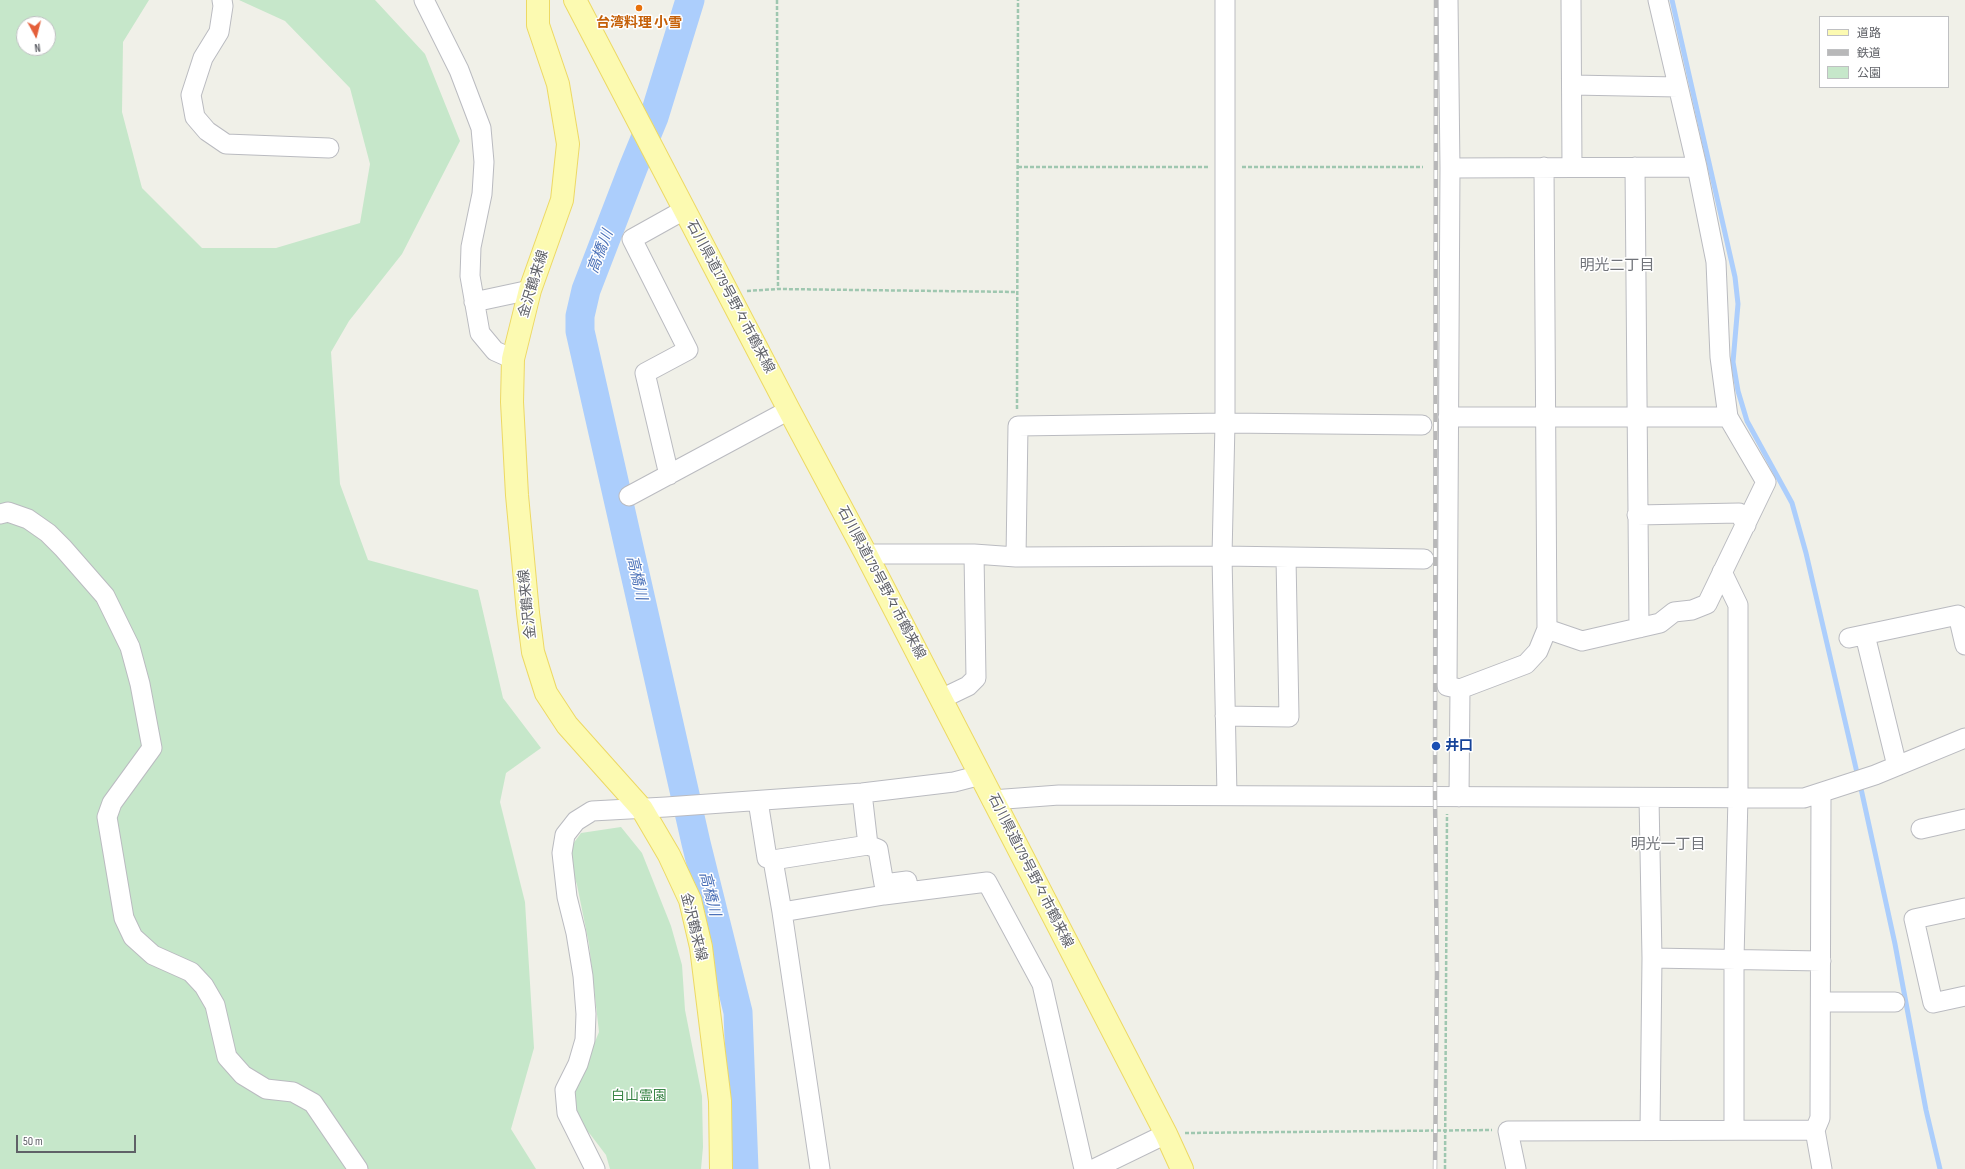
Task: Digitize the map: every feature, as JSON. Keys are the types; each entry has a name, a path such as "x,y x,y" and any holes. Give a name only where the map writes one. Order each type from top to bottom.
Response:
{"main road":[{"name":"金沢鶴来線","path":"538,0 538,25 558,84 568,144 562,200 530,290 513,359 512,402 517,495 533,652 546,693 567,725 642,809 669,855 690,900 701,947 720,1101 720,1169"},
{"name":"石川県道179号野々市鶴来線","path":"575,0 789,410 866,554 1166,1134 1182,1169"}],"street":[{"path":"222,0 223,6 219,32 203,58 191,95 195,117 207,131 226,144 329,148"},
{"path":"424,0 459,70 481,128 484,162 482,194 471,247 470,276 480,333 495,351 513,359"},
{"path":"1225,0 1225,423 1222,556 1226,795"},
{"path":"1448,0 1450,168 1447,686 1460,689 1526,664 1538,651 1547,629 1544,167"},
{"path":"1572,0 1572,167"},
{"path":"1547,629 1582,641 1660,623 1674,612 1692,610 1707,604 1766,482 1728,417 1720,357 1716,262 1697,167 1658,0"},
{"path":"1572,85 1678,87"},
{"path":"1635,167 1639,628"},
{"path":"1450,168 1697,167"},
{"path":"669,474 645,373 688,350 632,239 684,210"},
{"path":"474,302 530,290"},
{"path":"629,496 789,410"},
{"path":"1448,417 1728,417"},
{"path":"1016,557 1018,426 1225,423 1422,425"},
{"path":"0,514 8,512 28,519 48,533 63,548 105,596 130,647 140,684 152,748 112,803 107,817 124,918 133,937 153,955 191,972 204,986 215,1005 228,1057 243,1075 266,1089 293,1092 314,1102 358,1169"},
{"path":"1637,515 1739,513 1746,524"},
{"path":"866,554 974,554 1016,557 1222,556 1424,559"},
{"path":"941,699 968,686 976,678 974,554"},
{"path":"1225,716 1289,717 1286,558"},
{"path":"1722,572 1738,605 1738,797 1734,960 1734,1129"},
{"path":"1897,766 1857,636 1958,615 1965,645"},
{"path":"1453,797 1460,689"},
{"path":"992,800 1059,795 1804,798 1859,781 1965,738"},
{"path":"595,1169 567,1113 565,1090 578,1064 585,1040 586,1014 583,976 576,933 567,897 562,853 565,835 576,821 592,811 689,806 862,792 954,782 981,776"},
{"path":"862,792 868,845"},
{"path":"1821,794 1820,1118 1815,1130 1822,1169"},
{"path":"1649,798 1652,958 1650,1130"},
{"path":"758,801 767,858 773,860 868,845 878,849 884,884 964,874"},
{"path":"1921,829 1965,819"},
{"path":"773,860 820,1169"},
{"path":"782,912 884,895 987,882 1042,984 1084,1169"},
{"path":"1965,908 1914,919 1933,1003 1965,996"},
{"path":"1652,958 1821,961"},
{"path":"1821,1002 1895,1002"},
{"path":"1516,1169 1508,1131 1734,1129 1815,1130"},
{"path":"1094,1169 1166,1134"}],"path":[{"path":"777,0 778,289"},
{"path":"1018,0 1016,292 1018,426"},
{"path":"728,293 778,289 1016,292"},
{"path":"1445,1169 1453,797"},
{"path":"1166,1134 1447,1130 1508,1131"}],"green space":[{"path":"0,0 149,0 123,42 122,112 142,188 202,248 276,248 360,223 370,164 350,88 285,21 239,0 375,0 425,54 460,141 402,254 349,321 331,352 340,484 368,560 478,590 503,698 541,748 506,773 500,802 525,902 534,1048 511,1129 536,1169 0,1169"},
{"name":"白山霊園","path":"621,827 642,853 671,926 682,965 685,1010 702,1096 703,1147 701,1169 610,1169 606,1155 590,1134 579,1123 573,1109 576,1087 599,1032 589,944 577,885 570,862 573,844 581,833"}],"waterway":[{"name":"高橋川","path":"690,0 654,117 586,290 580,316 580,331 696,843 738,1012 744,1169"},
{"path":"1672,0 1735,277 1738,304 1733,362 1738,391 1747,421 1792,503 1806,553 1858,777"},
{"path":"1860,784 1895,944 1926,1110 1940,1169"}],"railway":[{"path":"1435,1169 1437,969 1435,797 1436,0"}],"place":[{"name":"台湾料理 小雪","path":"639,8"},
{"name":"井口","path":"1436,746"}],"district":[{"name":"明光二丁目","path":"1617,266"},
{"name":"明光一丁目","path":"1668,845"}]}
